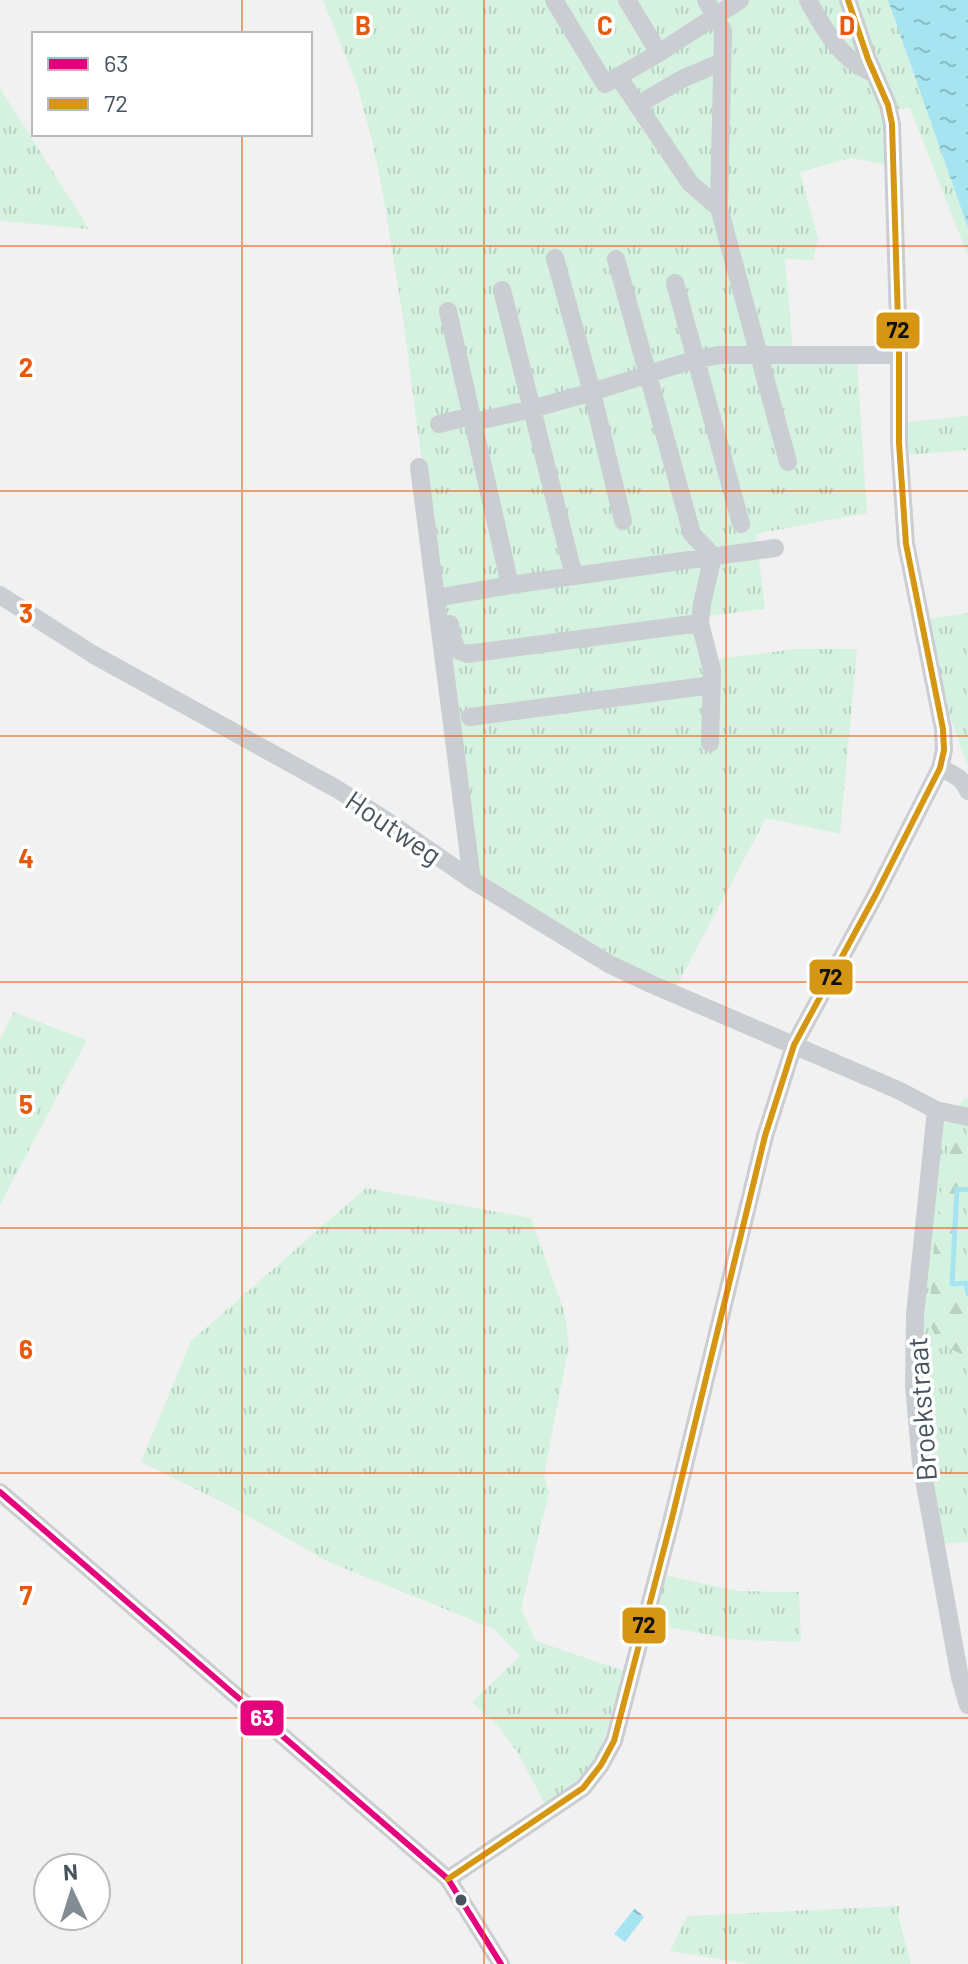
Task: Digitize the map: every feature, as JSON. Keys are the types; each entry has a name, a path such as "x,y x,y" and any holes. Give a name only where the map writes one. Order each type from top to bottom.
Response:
{"street":[{"path":"554,0 605,84 740,0"},
{"path":"627,0 659,53"},
{"path":"706,0 723,31 719,208 788,462"},
{"path":"808,0 822,26 847,56 862,69 874,73"},
{"path":"448,1879 583,1788 614,1741 765,1136 794,1045 876,894 940,768 944,750 943,729 906,544 899,443 892,124 888,105 848,0"},
{"path":"637,105 684,78 722,62"},
{"path":"618,76 690,183 719,208"},
{"path":"555,258 623,521"},
{"path":"616,259 692,534 713,556"},
{"path":"675,283 741,524"},
{"path":"502,290 574,576"},
{"path":"448,311 510,585"},
{"path":"439,424 532,409 696,359 720,355 899,355"},
{"path":"419,467 442,597 472,880"},
{"path":"442,597 775,548"},
{"path":"710,743 712,685 709,655 700,623 713,556"},
{"name":"Houtweg","path":"0,595 94,655 337,789 472,880 609,964 898,1090 936,1110 968,1117"},
{"path":"442,597 457,650 467,654 700,623"},
{"path":"470,717 712,685"},
{"path":"940,768 955,775 968,791"},
{"name":"Broekstraat","path":"936,1110 915,1315 914,1386 921,1463 960,1678 968,1705"},
{"path":"0,1492 448,1879 501,1964"}],"green space":[{"path":"323,0 844,0 887,113 887,165 852,158 800,172 818,239 813,260 785,259 793,349 856,348 867,513 756,534 765,609 707,616 716,659 796,649 857,649 840,834 766,818 676,987 637,970 476,874 403,318 385,206 357,85"},
{"path":"852,0 888,0 968,228 968,256 910,108 895,109"},
{"path":"0,88 89,229 0,221"},
{"path":"968,416 968,450 906,455 905,422"},
{"path":"968,613 968,767 940,680 928,619"},
{"path":"13,1012 87,1040 0,1205 0,1040"},
{"path":"965,1098 968,1099 968,1542 939,1544 924,1443 920,1317 938,1130"},
{"path":"948,1141 968,1144 968,1190 957,1190 952,1283 966,1283 968,1356 943,1343 934,1333 929,1320 934,1246"},
{"path":"366,1188 531,1218 565,1314 569,1345 544,1475 549,1492 521,1609 536,1641 624,1671 600,1753 585,1776 545,1804 518,1753 498,1726 472,1702 520,1656 494,1629 329,1562 230,1506 141,1462 191,1341"},
{"path":"664,1575 738,1591 799,1592 801,1642 737,1640 652,1624"},
{"path":"900,1906 898,1915 911,1964 750,1964 670,1951 687,1916"}],"water":[{"path":"888,0 968,0 968,228"},
{"path":"635,1908 644,1917 625,1942 614,1934"}],"waterway":[{"path":"968,1190 957,1189 952,1284 966,1283 968,1294"}],"transit line":[{"name":"72","path":"448,1879 583,1788 614,1741 765,1136 794,1045 876,894 940,768 944,750 943,729 906,544 899,443 892,124 888,105 848,0"},
{"name":"63","path":"0,1492 448,1879 501,1964"}]}
